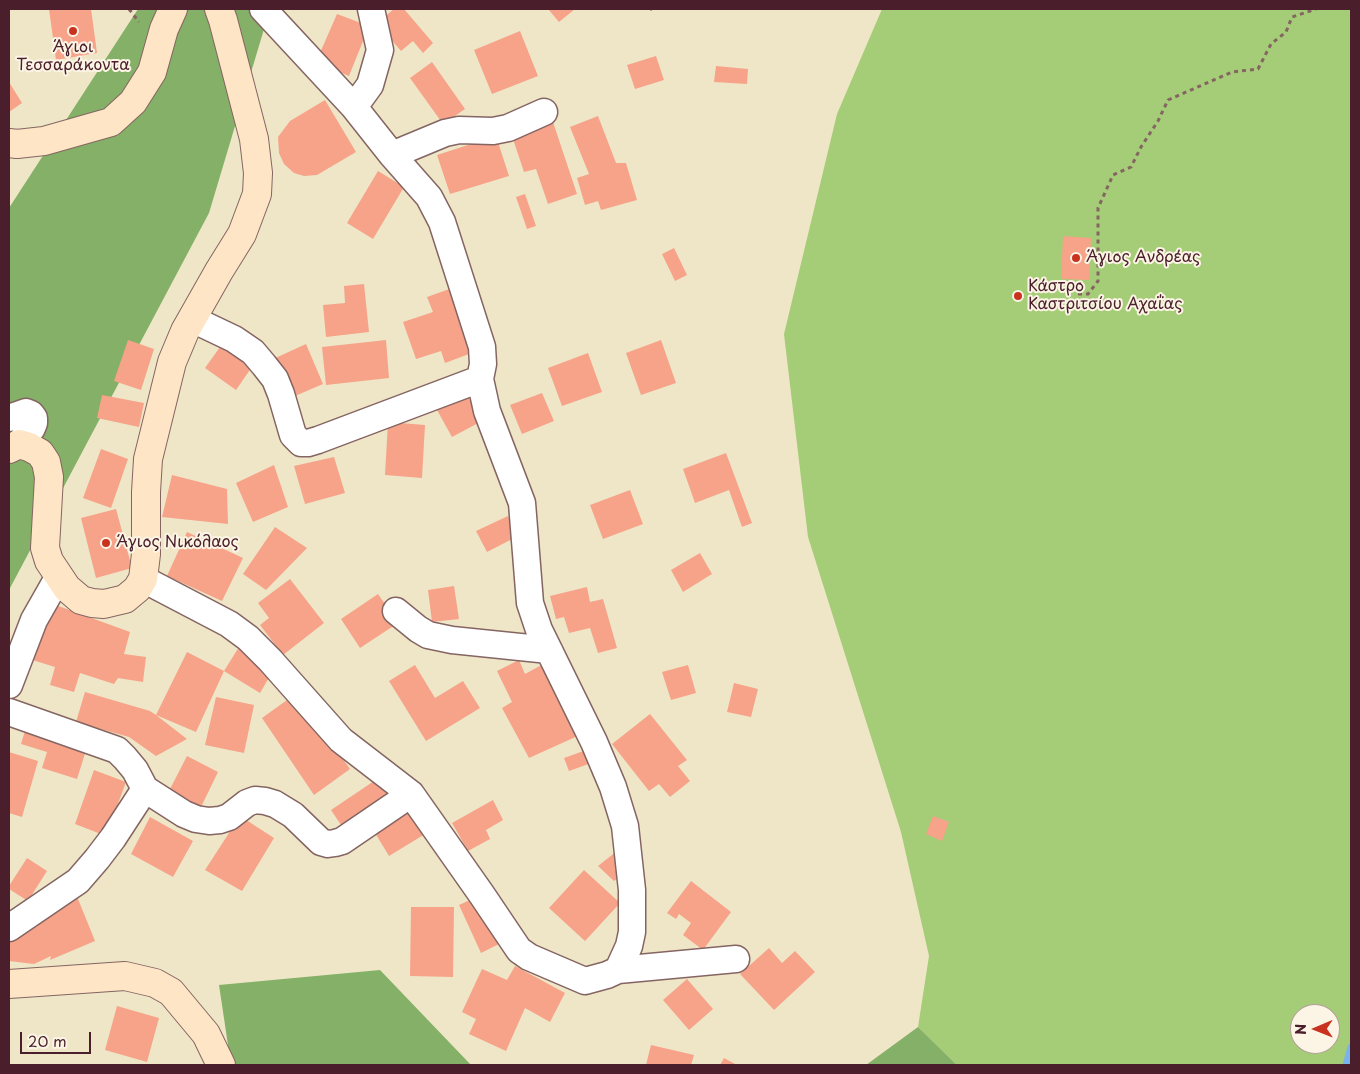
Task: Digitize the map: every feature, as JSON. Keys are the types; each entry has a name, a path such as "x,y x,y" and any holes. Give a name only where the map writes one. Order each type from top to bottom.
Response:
{"main road":[{"path":"9,143 44,141 111,122 133,102 152,72 164,29 173,9"},
{"path":"14,446 29,447 40,453 46,462 49,477 45,548 49,561 67,588 82,600 92,604 104,604 125,598 137,589 143,579 146,554 148,459 172,362 192,319 242,234 257,194 258,173 254,139 219,9"},
{"path":"9,984 125,976 155,983 171,992 206,1034 221,1065"}],"street":[{"path":"263,9 354,107 392,155 429,197 442,222 482,347 483,364 480,379 486,410 522,503 528,593 539,630 594,742 613,787 624,826 632,890 632,932 629,946 618,970"},
{"path":"354,107 370,85 380,50 371,9"},
{"path":"392,155 445,133 459,130 493,131 508,128 544,112"},
{"path":"192,319 234,339 253,352 275,379 293,435 301,442 308,443 318,440 480,379"},
{"path":"9,418 26,412 34,418 32,428 14,446"},
{"path":"9,685 34,620 59,576"},
{"path":"143,579 229,624 248,638 341,740 411,794 519,950 529,957 585,980 608,976 618,970 736,959"},
{"path":"396,611 428,635 452,640 549,650"},
{"path":"9,712 117,750 135,770 145,788 184,814 209,822 229,817 247,803 255,800 275,804 293,815 320,842 328,844 342,840 411,794"},
{"path":"9,928 78,881 113,838 145,788"}],"path":[{"path":"129,9 144,28"},
{"path":"1078,294 1088,294 1098,281 1098,208 1113,175 1131,166 1141,146 1158,121 1168,100 1232,72 1258,69 1271,44 1286,32 1292,17 1316,9"}],"green space":[{"path":"138,9 270,9 209,213 9,590 9,208"},
{"path":"882,9 1351,9 1351,1065 957,1065 918,1027 929,956 901,832 808,537 784,334 837,114"},
{"path":"380,970 471,1065 231,1065 219,985"},
{"path":"918,1027 957,1065 866,1065"}],"building":[{"name":"Άγιοι Τεσσαράκοντα","path":"49,9 91,9 97,53 56,60"},
{"path":"394,9 404,9 433,43 423,53 413,41 401,51 377,23"},
{"path":"548,9 575,9 559,22"},
{"path":"337,14 369,26 349,76 316,62"},
{"path":"520,31 538,76 492,94 474,50"},
{"path":"656,56 664,80 635,89 627,65"},
{"path":"432,62 465,109 443,124 410,78"},
{"path":"716,66 748,69 747,84 714,82"},
{"path":"9,82 22,103 9,112"},
{"path":"325,100 356,152 317,175 304,176 294,173 284,164 279,153 278,137 290,121"},
{"path":"598,116 616,163 626,163 637,200 601,210 598,201 585,205 577,178 589,174 570,127"},
{"path":"553,122 577,194 548,204 536,169 524,172 512,136"},
{"path":"496,136 509,176 450,194 437,155"},
{"path":"378,171 404,187 373,239 347,223"},
{"path":"525,194 536,226 527,229 516,197"},
{"name":"Άγιος Ανδρέας","path":"1063,236 1091,238 1089,280 1061,279"},
{"path":"674,248 687,275 675,281 662,254"},
{"path":"364,284 369,332 326,337 323,305 345,303 344,286"},
{"path":"455,287 477,351 445,363 441,351 416,359 403,322 433,312 427,297"},
{"path":"128,340 154,349 141,390 114,381"},
{"path":"225,340 256,361 236,390 205,368"},
{"path":"386,340 389,378 326,385 322,347"},
{"path":"661,340 676,383 641,395 626,353"},
{"path":"306,344 323,384 288,399 271,360"},
{"path":"588,353 602,392 562,406 548,368"},
{"path":"466,393 482,421 452,437 437,410"},
{"path":"542,393 554,421 522,434 510,405"},
{"path":"102,395 144,403 139,427 97,418"},
{"path":"388,422 425,425 422,478 385,475"},
{"path":"101,449 128,459 111,508 83,498"},
{"path":"726,453 752,523 742,527 729,490 695,503 683,469"},
{"path":"334,457 345,493 305,504 294,466"},
{"path":"274,465 288,507 253,522 236,483"},
{"path":"172,475 227,489 228,524 162,517"},
{"path":"630,490 643,524 603,539 590,505"},
{"name":"Άγιος Νικόλαος","path":"116,509 132,568 96,578 81,518"},
{"path":"508,516 518,536 487,552 476,531"},
{"path":"275,527 307,548 266,590 243,574"},
{"path":"187,532 243,558 222,601 167,576"},
{"path":"700,553 712,574 683,592 671,570"},
{"path":"290,579 324,623 283,655 260,625 269,618 258,603"},
{"path":"454,586 459,619 432,622 428,590"},
{"path":"587,587 590,602 603,599 617,648 598,653 590,628 569,633 564,617 556,619 550,596"},
{"path":"378,594 398,623 360,648 341,619"},
{"path":"53,604 130,632 124,654 146,657 143,682 118,678 114,684 80,673 74,692 50,685 55,667 26,658"},
{"path":"239,647 274,669 260,693 224,671"},
{"path":"187,652 224,671 196,732 156,715"},
{"path":"519,660 525,674 547,662 582,734 529,758 502,708 512,702 497,671"},
{"path":"415,665 435,698 463,681 480,708 426,741 389,681"},
{"path":"688,665 696,693 671,700 662,672"},
{"path":"734,683 758,689 751,717 727,712"},
{"path":"85,692 150,711 187,739 156,756 129,737 76,722"},
{"path":"294,695 350,769 314,795 262,718"},
{"path":"216,697 254,705 244,753 205,745"},
{"path":"650,714 687,760 678,766 690,781 670,797 659,784 649,791 612,744"},
{"path":"27,724 88,744 77,779 42,768 47,752 21,744"},
{"path":"589,749 594,762 569,771 564,758"},
{"path":"9,752 38,761 22,817 9,813"},
{"path":"187,756 218,772 201,807 169,791"},
{"path":"94,770 126,782 106,836 75,824"},
{"path":"380,777 394,798 345,831 331,810"},
{"path":"493,800 503,820 486,830 490,839 468,851 452,823"},
{"path":"413,803 430,831 389,856 372,828"},
{"path":"240,816 274,838 242,891 205,870"},
{"path":"933,816 949,822 942,841 926,834"},
{"path":"150,817 193,841 173,877 131,854"},
{"path":"617,851 626,873 614,881 598,866"},
{"path":"27,858 47,871 28,901 9,889 9,886"},
{"path":"584,870 620,903 585,941 549,908"},
{"path":"691,881 731,912 703,950 683,935 691,923 679,914 676,919 667,913"},
{"path":"76,894 95,941 50,960 51,956 34,964 9,961 9,939 38,926 36,922"},
{"path":"481,895 503,942 481,953 459,905"},
{"path":"411,907 454,907 453,977 410,976"},
{"path":"769,948 782,963 795,951 815,972 774,1010 740,974"},
{"path":"515,966 565,993 550,1022 525,1008 506,1051 469,1034 476,1019 462,1012 482,969 507,980"},
{"path":"687,979 713,1009 689,1030 663,1000"},
{"path":"117,1006 159,1018 147,1062 105,1050"},
{"path":"651,1045 694,1055 691,1065 646,1065"},
{"path":"724,1058 737,1065 720,1065"}],"waterway":[{"path":"1346,1065 1351,1047"}],"place":[{"name":"Άγιοι Τεσσαράκοντα","path":"73,31"},
{"name":"Άγιος Ανδρέας","path":"1076,258"},
{"name":"Κάστρο Καστριτσίου Αχαΐας","path":"1018,296"},
{"name":"Άγιος Νικόλαος","path":"106,543"}]}
